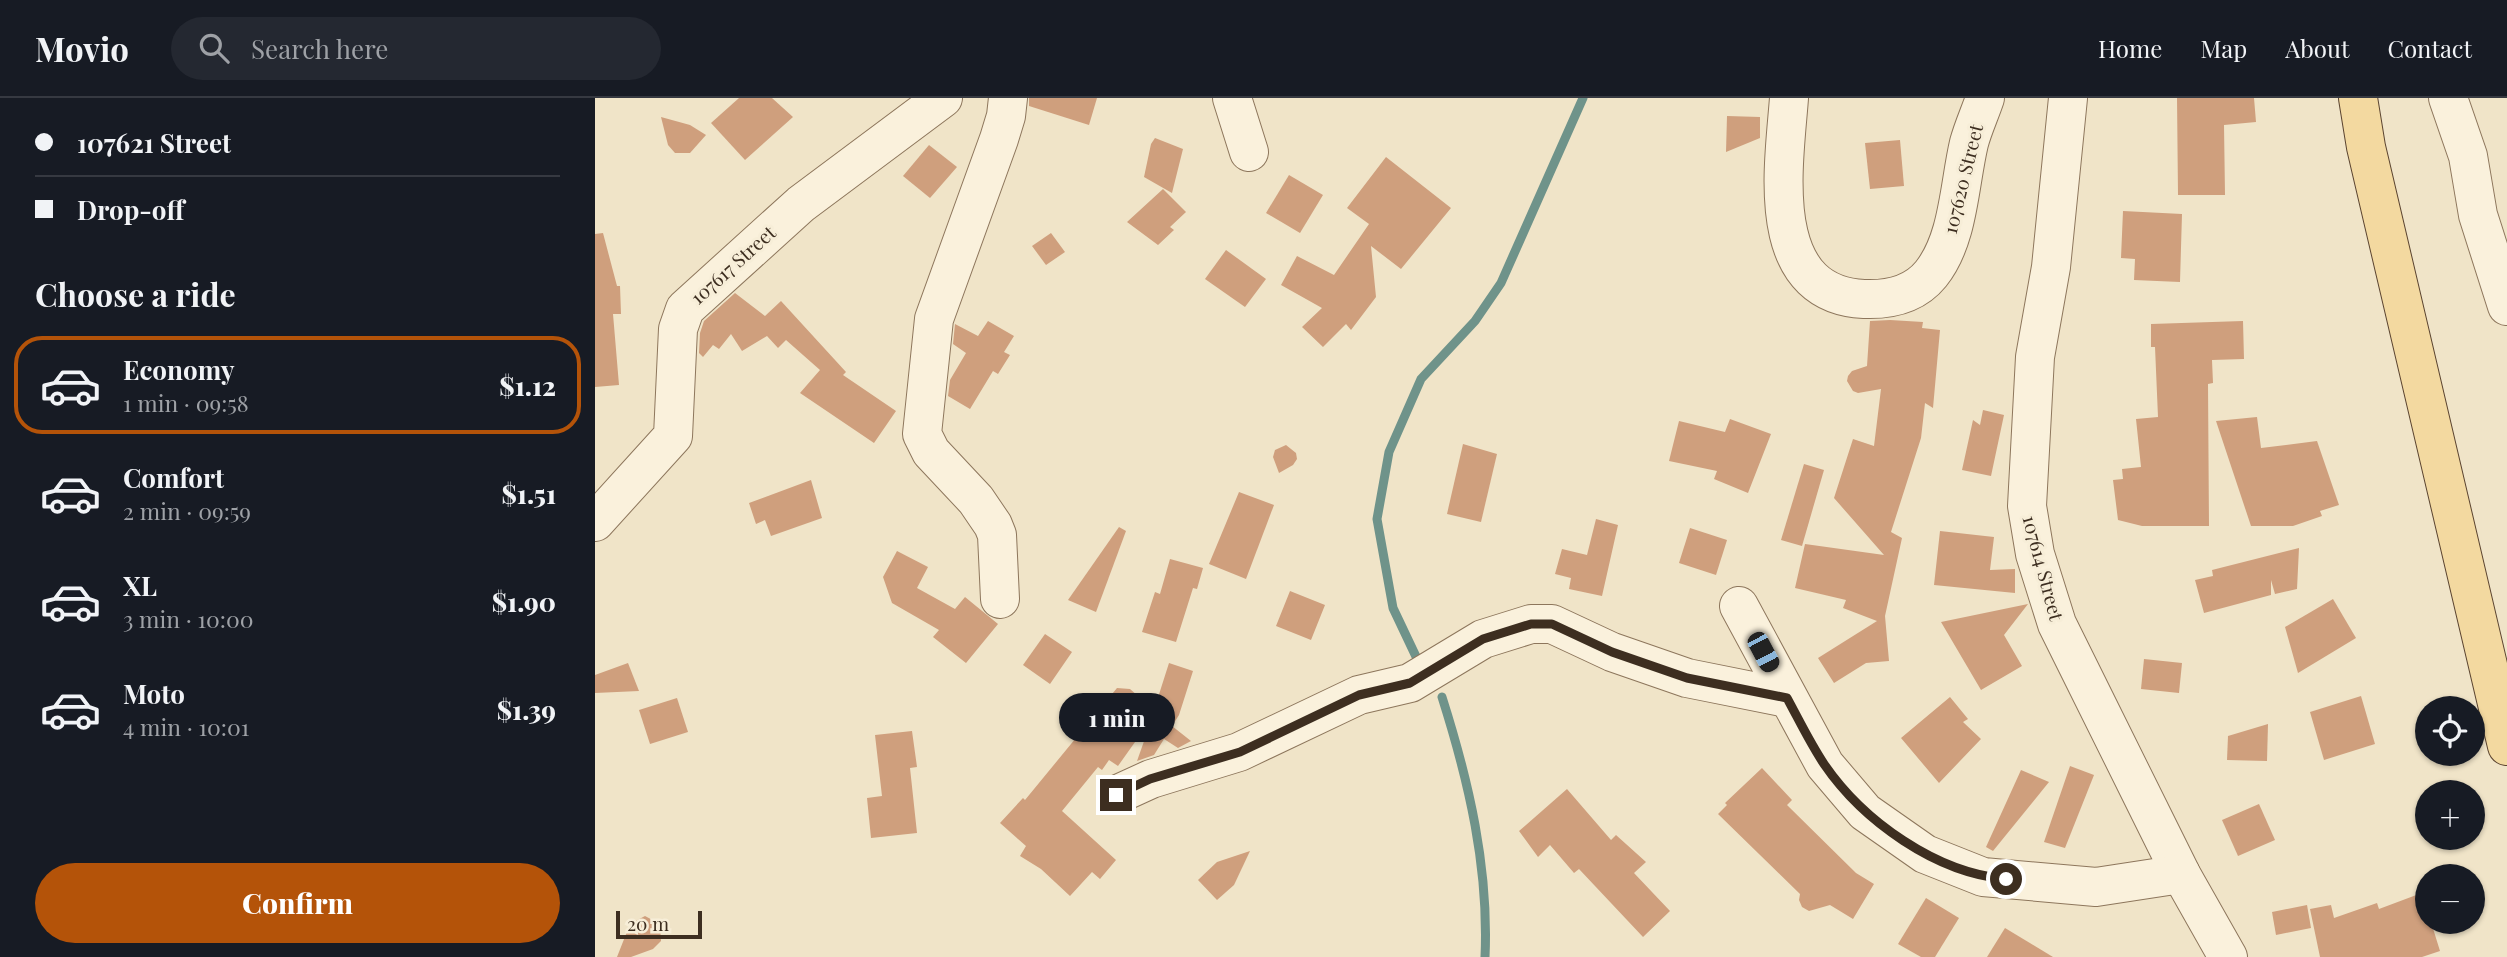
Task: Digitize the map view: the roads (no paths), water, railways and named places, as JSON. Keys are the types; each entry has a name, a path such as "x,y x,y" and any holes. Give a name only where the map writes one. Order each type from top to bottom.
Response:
{"main road":[{"path":"2358,98 2366,147 2507,746"}],"street":[{"name":"107617 Street","path":"595,522 673,436 678,329 685,309 801,204 943,98"},
{"path":"1000,599 997,535 993,524 976,500 931,452 922,434 934,319 999,139 1008,98"},
{"path":"1232,98 1249,152"},
{"name":"107620 Street","path":"1789,98 1782,189 1785,219 1795,255 1811,277 1830,290 1858,298 1879,299 1895,297 1918,287 1932,273 1941,257 1955,218 1969,141 1986,98"},
{"name":"107614 Street","path":"2068,98 2051,267 2035,357 2027,506 2035,554 2057,624 2181,874 2228,957"},
{"path":"2448,98 2468,156 2478,215 2507,306"},
{"path":"1739,606 1825,765 1865,812 1925,854 1983,877 2096,887 2181,874"},
{"path":"1116,795 1150,779 1240,752 1359,695 1410,683 1483,639 1531,624 1552,624 1612,652 1687,678 1787,698"}],"waterway":[{"path":"1420,665 1393,608 1377,519 1389,452 1421,379 1475,321 1501,283 1583,98"},
{"path":"1442,697 1461,761 1475,825 1484,891 1485,957"}]}
